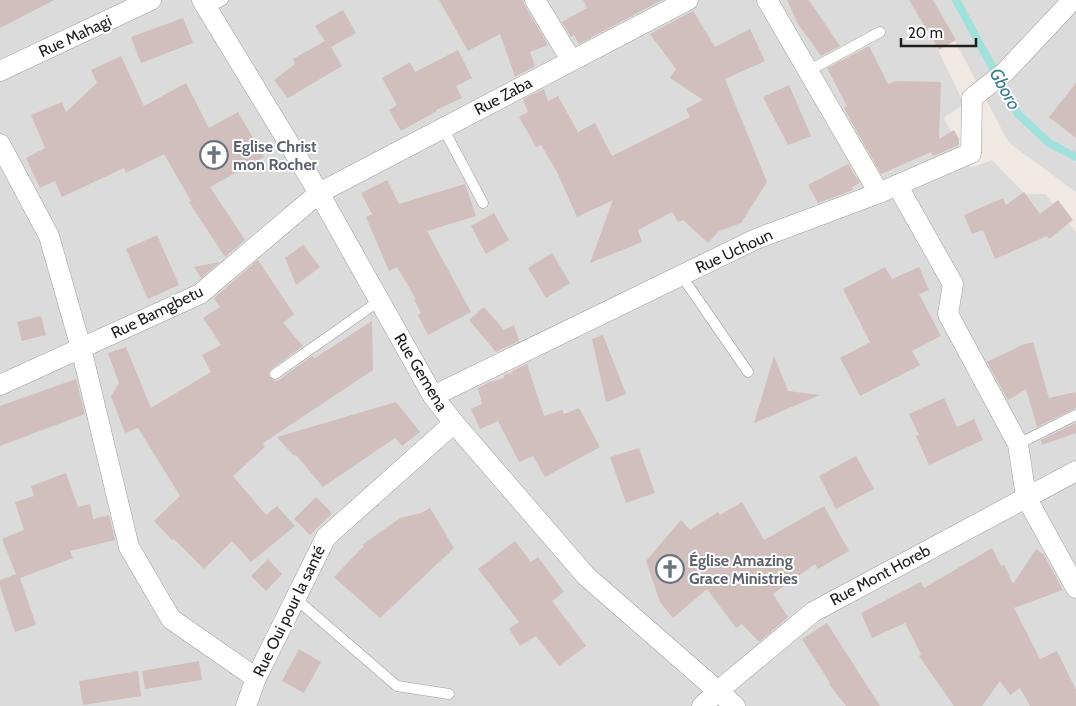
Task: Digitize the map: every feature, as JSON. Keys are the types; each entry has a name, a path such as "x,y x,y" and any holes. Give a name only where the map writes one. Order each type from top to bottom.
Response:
{"street":[{"name":"Rue Mahagi","path":"0,71 151,0"},
{"path":"535,0 571,60"},
{"name":"Rue Zaba","path":"319,193 688,0"},
{"path":"767,0 808,71 953,284 948,314 1018,444 1026,497 1076,588"},
{"name":"Rue Uchoun","path":"433,396 756,239 888,189 971,153 972,98 998,78 1067,6 1069,0"},
{"name":"Rue Gemena","path":"211,3 433,396 454,424 586,576 735,706"},
{"path":"0,144 49,236 81,348 129,547 171,620 256,678"},
{"name":"Rue Bamgbetu","path":"0,385 200,294 319,193"},
{"name":"Rue Oui pour la santé","path":"246,706 256,678 326,537 454,424"},
{"name":"Rue Mont Horeb","path":"702,706 813,612 1076,471"}],"lane":[{"path":"808,71 880,32"},
{"path":"443,128 483,203"},
{"path":"681,275 748,372"},
{"path":"275,374 380,301"},
{"path":"1018,444 1076,415"},
{"path":"296,599 397,686 449,694"}],"shaded area":[{"path":"0,0 914,0 964,104 944,118 971,168 992,160 1025,194 1045,194 1076,232 1076,706 0,706"},
{"path":"933,0 1076,0 1076,192 1009,143"}],"building":[{"path":"0,0 54,0 0,28"},
{"path":"439,0 523,0 548,45 530,52 535,66 515,77 500,34 468,51"},
{"path":"583,0 662,0 579,44 574,35 571,37 562,22 587,8"},
{"path":"787,0 809,0 840,46 821,56 798,24"},
{"path":"909,0 933,0 956,40 939,50"},
{"path":"343,10 356,33 331,47 342,66 288,98 274,80 295,64 293,59 325,41 315,26"},
{"path":"693,11 715,47 750,29 765,61 725,79 767,182 741,223 719,231 708,243 683,220 678,222 672,212 638,230 642,242 590,263 613,200 577,217 557,172 541,145 536,147 519,117 528,112 523,99 544,89 548,101 558,96 578,132 595,123 612,156 690,117 686,109 703,100 670,78 676,69 650,34"},
{"path":"183,18 193,43 141,63 131,37"},
{"path":"869,46 888,84 896,81 941,82 939,139 954,130 959,139 959,145 933,156 931,152 881,174 844,108 847,106 827,68"},
{"path":"458,50 472,78 456,86 462,98 436,110 401,131 389,110 397,105 382,78 410,62 415,72"},
{"path":"121,56 144,106 186,83 209,128 238,112 264,157 210,187 245,240 225,257 189,202 191,201 164,154 126,173 124,168 62,197 55,181 40,188 26,158 45,148 31,115 62,102 66,112 97,83 91,70"},
{"path":"1076,83 1076,138 1049,117"},
{"path":"789,85 811,136 788,145 763,97"},
{"path":"848,164 860,183 852,187 853,190 818,203 808,185"},
{"path":"387,180 399,204 465,184 476,216 427,231 471,312 428,335 418,315 421,313 414,300 416,299 397,267 389,271 366,217 372,214 361,193"},
{"path":"1024,192 1040,214 1058,200 1073,220 1049,239 1047,236 995,259 983,230 972,234 964,215 1003,198 1006,205"},
{"path":"494,213 509,240 486,254 471,226"},
{"path":"157,235 179,285 148,299 126,249"},
{"path":"303,245 320,267 296,285 285,258"},
{"path":"552,253 570,283 546,298 528,268"},
{"path":"258,260 294,314 283,323 303,346 271,369 268,374 270,378 275,381 279,380 312,356 315,358 372,321 373,370 263,443 265,447 233,476 266,515 277,506 295,526 251,562 232,541 204,569 154,521 180,496 138,428 125,433 111,396 119,383 108,353 126,347 151,408 211,372 202,355 221,345 203,318 220,307 214,298"},
{"path":"220,262 201,278 194,267"},
{"path":"885,267 892,279 919,267 929,290 919,294 941,336 912,351 920,365 860,396 840,358 870,342 843,289"},
{"path":"484,307 504,330 514,325 519,341 496,352 469,320"},
{"path":"41,316 46,335 22,341 17,322"},
{"path":"603,335 626,394 606,402 592,339"},
{"path":"1033,342 1049,398 1076,392 1076,408 1037,427 1026,389 1008,400 987,362 1022,345"},
{"path":"774,356 788,391 820,395 754,423"},
{"path":"527,364 544,416 562,410 564,414 579,408 600,447 545,477 533,456 519,462 498,421 480,429 471,409 482,404 478,388 504,378 504,375"},
{"path":"76,379 85,414 0,446 0,406"},
{"path":"944,398 957,427 974,419 983,440 929,465 916,436 919,435 909,414"},
{"path":"396,402 420,432 402,446 395,438 323,487 296,455 294,456 277,437"},
{"path":"1076,423 1076,433 1042,445 1041,440"},
{"path":"639,448 655,493 626,503 610,457"},
{"path":"856,456 874,489 836,509 819,476"},
{"path":"66,473 78,507 90,504 93,519 109,515 115,540 70,551 73,558 20,578 36,625 15,632 0,586 0,580 16,574 2,539 24,530 15,502 34,496 31,486"},
{"path":"316,497 332,513 310,535 294,519"},
{"path":"742,502 764,540 824,506 849,551 818,569 815,564 773,594 788,617 759,642 742,624 736,628 707,589 673,618 660,602 646,561 681,520 690,530 718,512 720,515"},
{"path":"430,508 454,548 380,618 334,577 364,546 362,545 400,518 421,513"},
{"path":"515,541 531,562 538,557 564,592 552,601 586,646 559,666 536,636 520,646 509,629 519,622 478,569"},
{"path":"992,548 1001,566 1004,565 1013,584 1036,549 1044,555 1063,590 1014,608 1040,659 1057,651 1076,690 1076,706 1030,706 1020,688 1010,695 1000,681 982,706 954,706 919,656 921,654 905,623 872,638 861,613 921,582 924,588"},
{"path":"268,559 282,574 266,591 251,576"},
{"path":"827,623 880,706 846,706 829,684 802,639"},
{"path":"299,649 321,662 304,693 282,681"},
{"path":"199,661 202,680 145,689 142,671"},
{"path":"138,671 141,696 83,705 79,681"}],"waterway":[{"name":"Gboro","path":"956,0 1018,114 1049,143 1076,157"}],"place":[{"name":"Eglise Christ mon Rocher","path":"214,155"},
{"name":"Église Amazing Grace Ministries","path":"670,569"}]}
